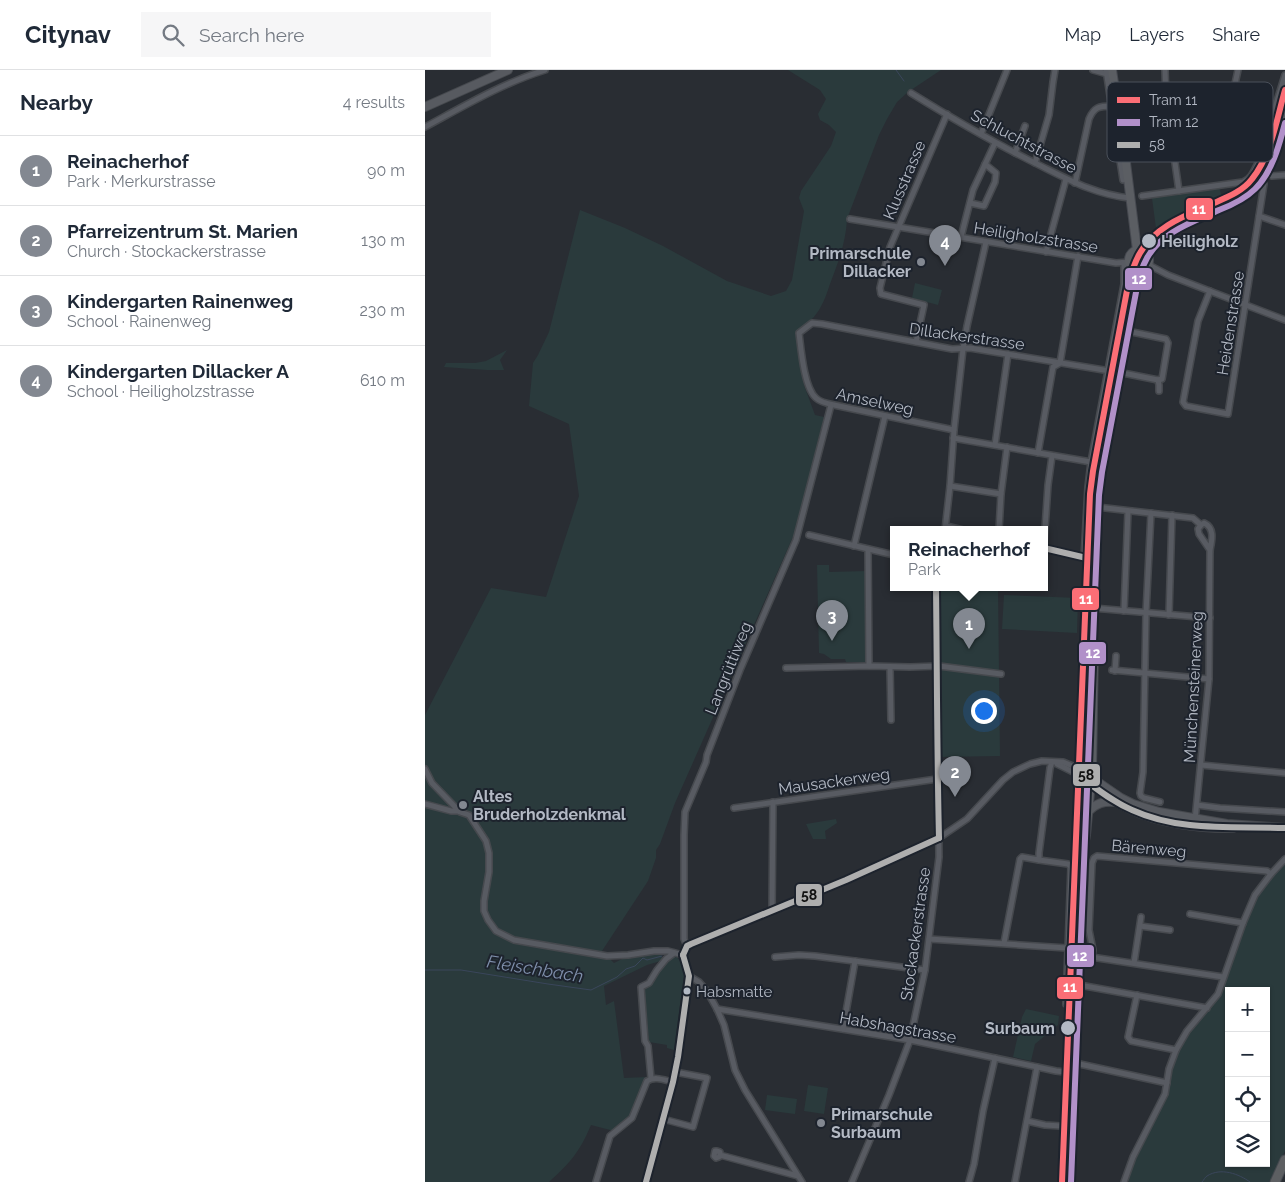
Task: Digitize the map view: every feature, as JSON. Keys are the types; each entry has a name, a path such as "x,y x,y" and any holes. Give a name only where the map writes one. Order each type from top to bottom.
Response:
{"highway":[{"path":"1277,1182 1285,1160"},
{"path":"1277,1182 1285,1169"}],"main road":[{"path":"425,107 508,70"},
{"path":"1126,162 1137,250"},
{"path":"1137,250 1142,250 1147,254 1149,258 1145,268 1139,270 1132,268 1126,262 1130,254 1137,250"},
{"path":"1082,856 1086,835 1093,732 1094,647 1092,636 1097,507 1101,461 1139,270"},
{"path":"1068,1182 1075,1073 1082,856 1081,835 1089,779 1087,760 1089,647 1092,636"},
{"path":"1089,779 1117,802 1150,817 1285,828"},
{"path":"1089,779 1133,804 1195,822"},
{"path":"1088,812 1094,806 1103,802 1117,802"}],"street":[{"path":"425,127 524,76 545,70"},
{"path":"981,134 1007,70"},
{"path":"1035,163 1049,115 1055,70"},
{"path":"1093,70 1109,71"},
{"path":"1273,115 1285,75"},
{"name":"Schluchtstrasse","path":"911,92 995,143 1066,179 1113,197 1131,198"},
{"path":"1075,183 1089,119 1093,111 1099,107 1107,106"},
{"path":"1273,152 1285,113"},
{"name":"Klusstrasse","path":"915,342 924,305 881,294 880,288 890,246 897,227 947,114"},
{"path":"1015,153 1025,126"},
{"path":"961,238 973,190 995,143"},
{"path":"1120,162 1123,180"},
{"path":"1175,162 1179,191"},
{"path":"1142,196 1243,182 1248,180 1253,174 1258,162"},
{"path":"1147,254 1168,233 1236,200 1251,189 1261,178 1270,162"},
{"path":"970,203 984,206 995,182 997,173 985,164"},
{"path":"1265,172 1272,176 1285,175"},
{"name":"Heidenstrasse","path":"1210,291 1198,321 1183,402 1186,406 1228,414 1264,184 1261,178"},
{"path":"1046,252 1066,179"},
{"path":"1259,216 1285,225"},
{"name":"Heiligholzstrasse","path":"850,219 1116,263 1126,262"},
{"path":"945,526 963,348 986,242"},
{"path":"1038,453 1053,367 1060,363 1078,256"},
{"path":"1084,558 1091,462 1125,284 1126,262"},
{"path":"1147,264 1168,275 1285,320"},
{"name":"Dillackerstrasse","path":"812,323 952,349 971,348 1158,380"},
{"name":"Amselweg","path":"812,323 799,333 806,378 810,391 817,400 831,405 954,430"},
{"path":"1127,331 1166,339 1169,343 1162,379 1158,380 1159,391"},
{"path":"995,445 1008,354"},
{"name":"Langrüttiweg","path":"687,946 684,938 685,812 706,762 740,670 795,540 831,405"},
{"path":"854,546 885,416"},
{"path":"953,438 1091,462"},
{"path":"999,526 1007,447"},
{"path":"1045,526 1052,456"},
{"path":"950,486 1001,494"},
{"path":"1097,507 1193,518 1201,525 1198,529 1199,534 1211,550"},
{"path":"1124,611 1128,511"},
{"path":"1151,513 1146,613 1143,772 1140,793 1144,798 1160,802"},
{"path":"1169,615 1172,515"},
{"name":"Münchensteinerweg","path":"1195,822 1209,679 1212,541 1211,529 1205,523 1201,525"},
{"path":"809,535 890,554"},
{"path":"868,549 869,666"},
{"path":"1048,549 1095,560"},
{"name":"Stockackerstrasse","path":"852,1182 910,1040 925,970 939,857 936,591"},
{"path":"1093,608 1210,618"},
{"path":"1115,656 1113,670 1209,679"},
{"path":"787,668 937,666 1001,674"},
{"path":"890,667 891,720"},
{"path":"1075,767 1082,765 1087,760"},
{"path":"646,1182 675,1072 689,976 683,955 687,946 939,838 967,819 1013,772 1029,764 1042,761 1063,762 1075,767 1089,779"},
{"path":"1052,762 1089,779"},
{"path":"1039,860 1049,768 1052,762"},
{"path":"1201,765 1285,773"},
{"path":"425,769 432,783 460,812"},
{"name":"Mausackerweg","path":"734,808 937,779"},
{"path":"772,911 773,802"},
{"path":"425,804 469,815 487,841 489,872 484,911 496,931 514,940 607,956 654,951 668,951 683,955"},
{"path":"1197,805 1285,812"},
{"name":"Bärenweg","path":"1092,956 1093,950 1089,930 1092,863 1093,858 1097,856 1267,871 1271,874"},
{"path":"1004,944 1019,859 1022,857 1068,864 1071,867 1066,1004"},
{"path":"1125,1182 1133,1157 1165,1094 1169,1069 1176,1050 1187,1031 1218,994 1255,895 1271,874 1285,860"},
{"path":"1189,914 1243,923"},
{"path":"1134,963 1141,916"},
{"path":"1140,926 1170,930"},
{"path":"929,939 1067,948"},
{"path":"651,1078 648,1046 645,1040 641,987 649,983 657,970 674,953"},
{"path":"775,957 799,955 925,970"},
{"path":"1078,955 1223,977"},
{"path":"843,1029 855,961"},
{"path":"689,976 699,982 707,991 717,1009 724,1025 735,1070 745,1090 802,1182"},
{"path":"1077,986 1207,1008"},
{"path":"1137,995 1128,1037 1131,1041 1176,1050"},
{"name":"Habshagstrasse","path":"717,1009 910,1040 1037,1067 1075,1073"},
{"path":"969,1182 995,1058"},
{"path":"1075,1064 1167,1083"},
{"path":"1015,1182 1037,1067"},
{"path":"663,1119 693,1127 707,1078 675,1072"},
{"path":"596,1182 610,1136 632,1118 647,1081 651,1078 657,1078 673,1082"},
{"path":"1027,1121 1061,1126"},
{"path":"720,1155 798,1176"}],"shaded area":[{"path":"788,70 941,70 908,92 897,102 887,119 847,219 841,252 824,301 812,319 797,332 804,385 815,415 824,417 796,530 675,803 656,850 656,858 648,881 600,954 607,956 614,963 622,959 659,952 664,960 647,965 604,986 606,1005 614,1001 624,1078 647,1077 633,1114 628,1120 614,1131 591,1125 574,1156 549,1182 425,1182 425,715 491,588 546,597 579,496 569,424 529,406 533,363 549,332 580,210 663,246 727,281 771,296 786,291 792,280 804,211 799,198 801,191 831,146 836,132 820,120 818,114 826,99 820,90"},
{"path":"1219,187 1222,198 1173,218 1156,228 1152,198"},
{"path":"915,283 942,290 938,305 912,298"},
{"path":"507,350 500,360 504,370 444,367 446,363 486,361"},
{"path":"817,565 829,565 829,572 867,571 868,662 846,662 845,659 831,659 819,653"},
{"path":"939,591 998,591 1000,756 939,757"},
{"path":"1004,595 1078,598 1077,633 1002,629"},
{"path":"836,819 837,823 825,831 826,839 813,839 806,824"},
{"path":"1285,859 1285,1151 1269,1182 1129,1182 1127,1175 1160,1105 1169,1069 1187,1031 1218,994 1255,895"},
{"path":"675,955 682,964 684,975 674,1050 667,1048 667,1045 649,1042 644,987 668,959"},
{"path":"1026,1009 1059,1016 1058,1025 1035,1044 1031,1061 1013,1057 1022,1017"},
{"path":"808,1085 828,1088 824,1114 804,1111"},
{"path":"767,1095 797,1099 795,1114 765,1110"}],"waterway":[{"path":"896,70 904,81"},
{"name":"Fleischbach","path":"425,970 461,970 591,990 617,977 626,969 635,966 643,958 647,960 662,956"},
{"path":"1202,1182 1206,1176 1218,1172 1235,1174 1250,1182"}],"tram line":[{"name":"11","path":"1273,134 1285,90"},
{"name":"12","path":"1273,160 1285,123"},
{"name":"11","path":"1062,1182 1090,494 1128,285 1138,257 1154,235 1173,222 1244,187 1259,170 1263,162"},
{"name":"12","path":"1071,1182 1099,495 1137,287 1145,261 1161,241 1188,224 1247,196 1261,182 1272,162"}],"transit line":[{"name":"58","path":"1048,549 1095,560"},
{"name":"58","path":"1095,560 1086,781 1126,807 1150,817 1169,822 1207,826 1285,828"},
{"name":"58","path":"936,591 939,838"},
{"name":"58","path":"683,955 687,946 691,944 846,880 939,838"},
{"name":"58","path":"646,1182 678,1057 689,976 683,955"}],"place":[{"name":"Heiligholz","path":"1149,241"},
{"name":"Primarschule Dillacker","path":"921,262"},
{"name":"Kindergarten Dillacker A","path":"945,266"},
{"name":"Kindergarten Rainenweg","path":"832,641"},
{"name":"Reinacherhof","path":"969,649"},
{"name":"Pfarreizentrum St. Marien","path":"955,797"},
{"name":"Altes Bruderholzdenkmal","path":"463,805"},
{"name":"Habsmatte","path":"687,991"},
{"name":"Surbaum","path":"1068,1028"},
{"name":"Primarschule Surbaum","path":"821,1123"}]}
